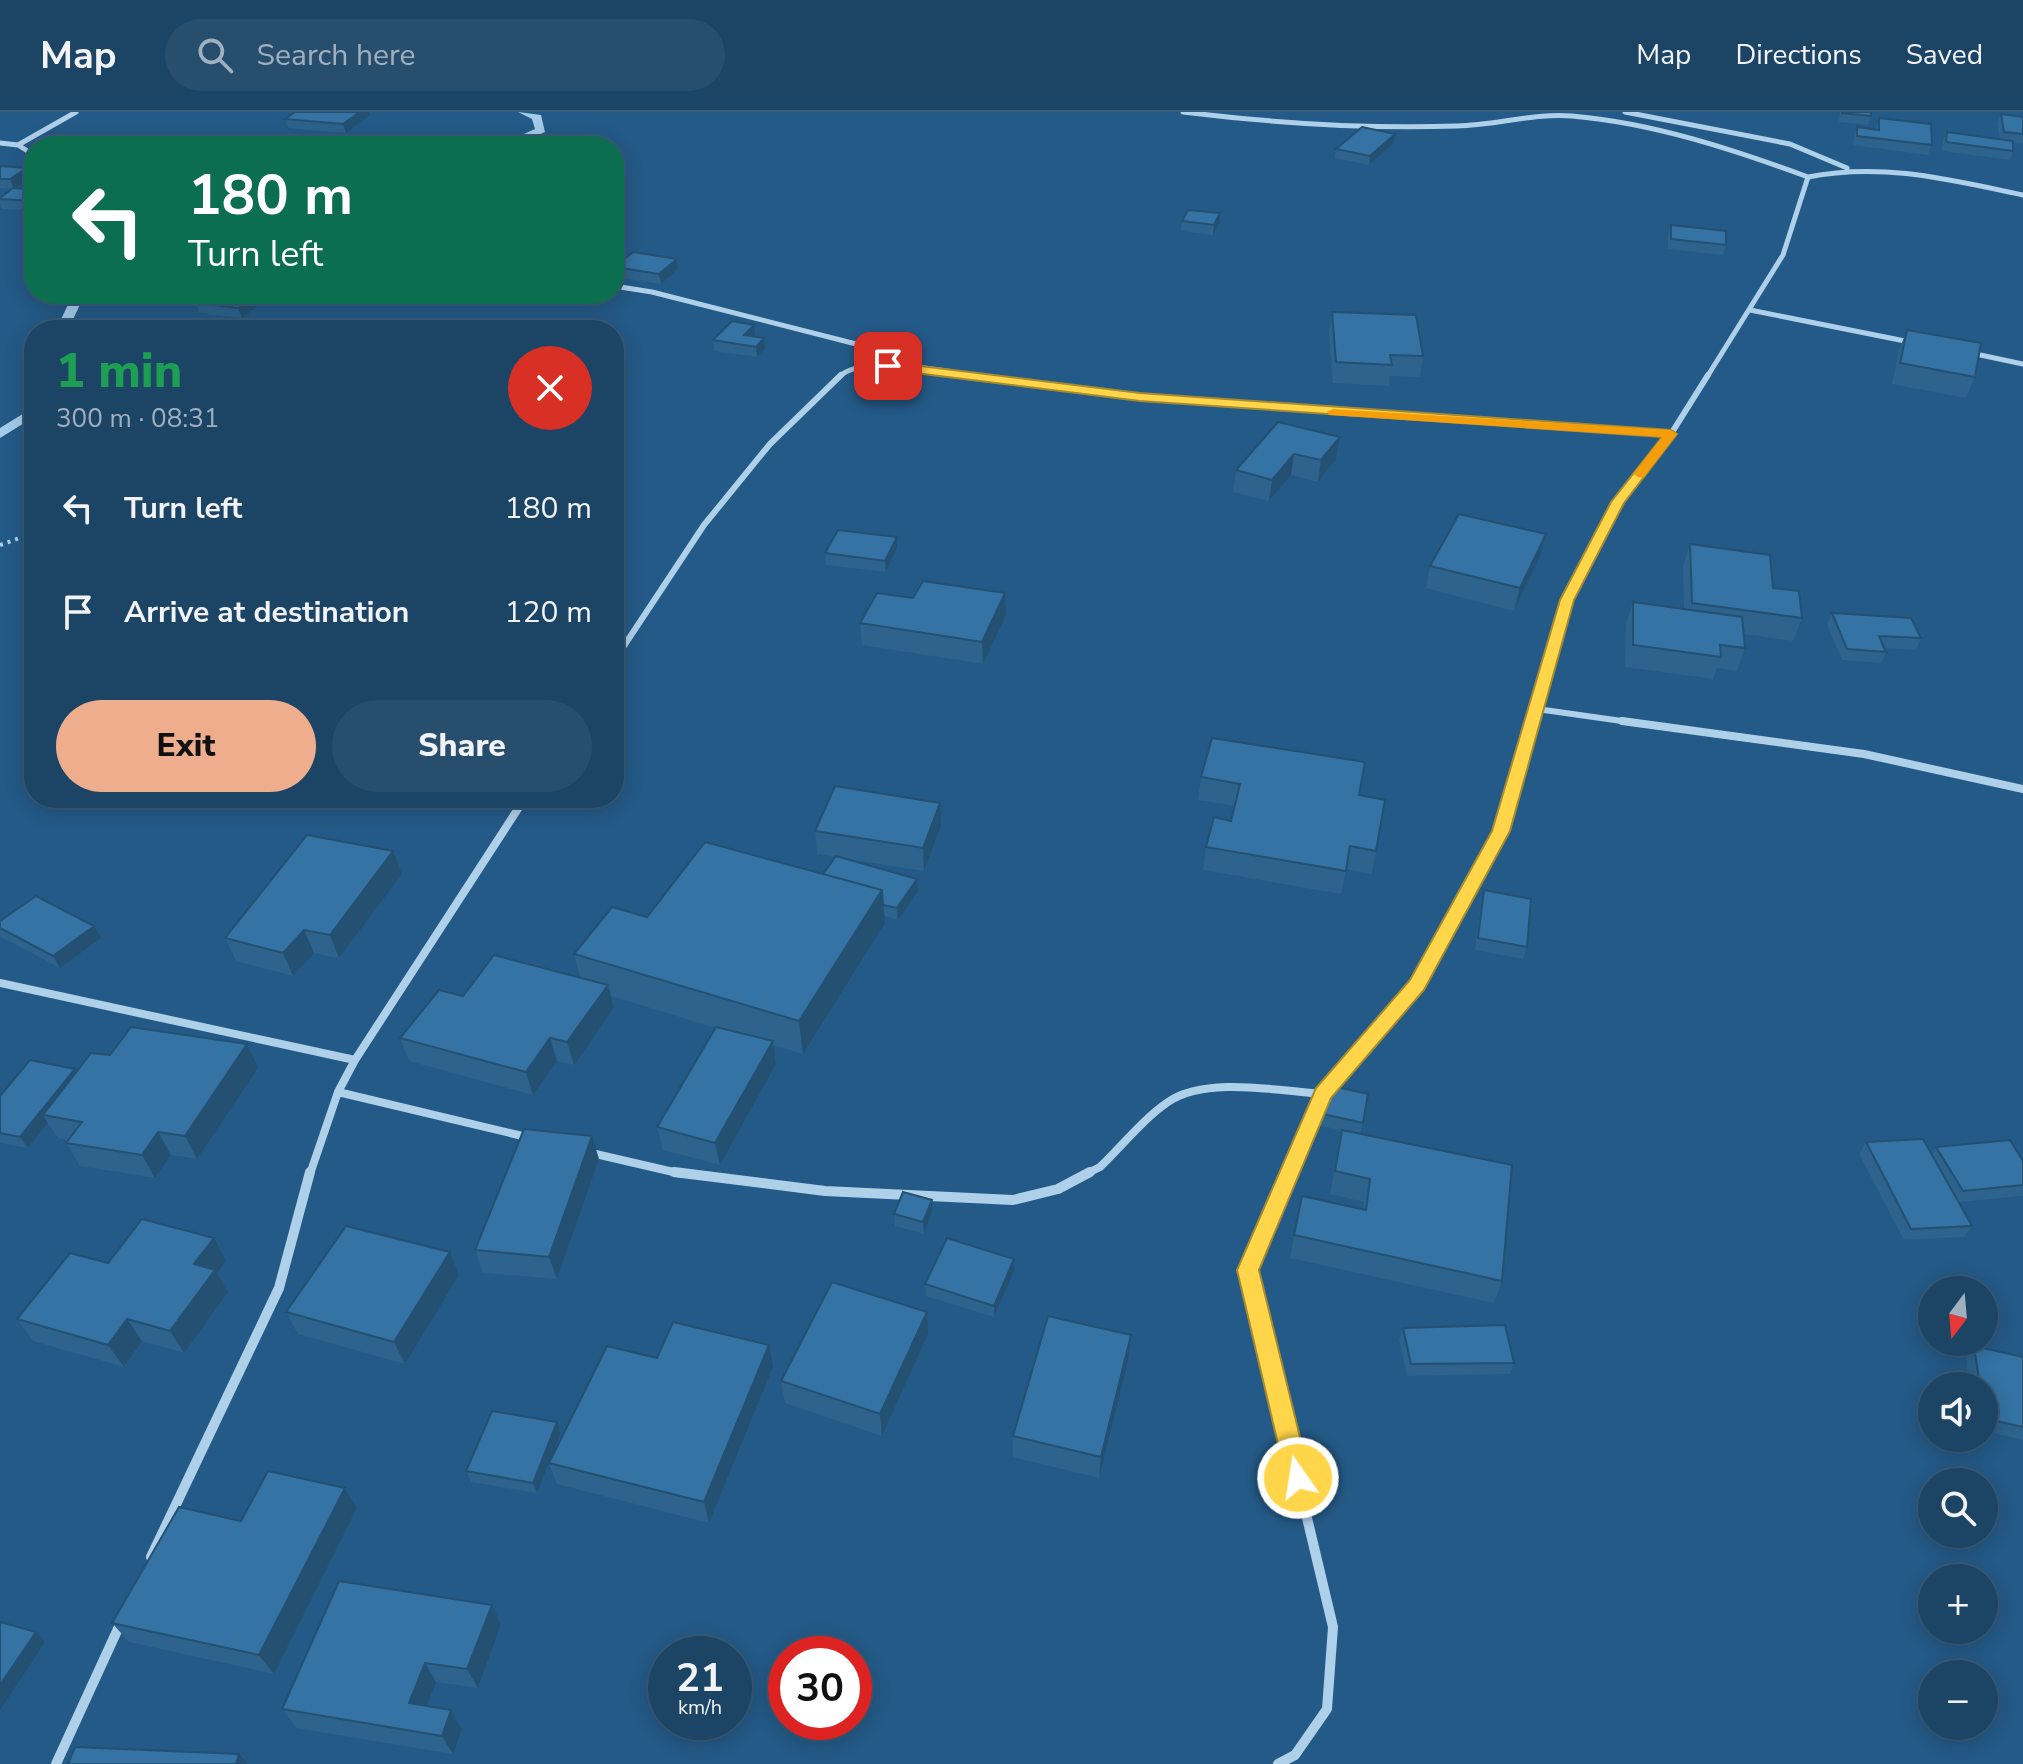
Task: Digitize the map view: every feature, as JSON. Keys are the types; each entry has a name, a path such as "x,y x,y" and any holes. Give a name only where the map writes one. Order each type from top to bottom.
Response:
{"street":[{"path":"34,136 76,112"},
{"path":"1183,112 1302,123 1469,126 1551,115 1575,117 1672,135 1749,154 1808,177 1827,171 1866,169 2023,195"},
{"path":"1625,112 1790,144 1851,170"},
{"path":"18,145 24,142"},
{"path":"0,143 24,149"},
{"path":"1278,1764 1296,1760 1327,1709 1333,1627 1248,1270 1323,1094 1417,985 1501,831 1567,600 1618,502 1671,434 1783,255 1808,177"},
{"path":"624,288 864,346 871,352 872,365"},
{"path":"1750,310 1917,343"},
{"path":"1962,352 2023,364"},
{"path":"624,646 704,525 770,444 844,372 872,365 1156,399 1671,434"},
{"path":"1537,709 1864,754 2023,789"},
{"path":"147,1565 279,1288 319,1141 338,1092 355,1060 519,808"},
{"path":"0,983 355,1060"},
{"path":"582,1151 689,1176 825,1191 1013,1200 1058,1189 1100,1167 1169,1101 1195,1091 1221,1087 1323,1094"},
{"path":"338,1092 536,1140"},
{"path":"56,1764 127,1607"}],"path":[{"path":"0,545 24,537"}],"building":[{"path":"295,112 360,112 343,124 285,119"},
{"path":"1871,112 1871,116 1842,113"},
{"path":"2001,114 2023,117 2023,134 2004,132"},
{"path":"1879,118 1931,124 1932,145 1857,136 1857,127 1879,130"},
{"path":"1362,127 1395,134 1370,156 1336,149"},
{"path":"1947,132 2013,141 2013,151 1946,142"},
{"path":"0,166 24,168 10,179 0,179"},
{"path":"13,188 24,189 24,200 0,198"},
{"path":"1188,210 1220,213 1214,225 1182,221"},
{"path":"1671,225 1726,231 1726,245 1671,239"},
{"path":"633,252 677,259 659,274 624,268 624,260"},
{"path":"204,304 243,304 238,308"},
{"path":"1332,312 1416,315 1423,356 1390,355 1392,365 1336,362"},
{"path":"732,321 754,325 744,335 764,338 756,347 713,340"},
{"path":"1907,330 1981,343 1975,377 1900,363"},
{"path":"1278,422 1340,437 1321,460 1294,454 1272,480 1236,470"},
{"path":"1459,514 1546,534 1520,588 1430,566"},
{"path":"838,530 897,537 885,561 825,553"},
{"path":"1690,544 1770,555 1773,588 1799,591 1802,618 1692,603"},
{"path":"923,581 1005,593 982,642 860,623 877,593 913,598"},
{"path":"1633,602 1742,617 1745,648 1720,645 1721,657 1633,645"},
{"path":"1832,613 1911,618 1921,638 1879,636 1886,652 1847,649"},
{"path":"1212,738 1365,762 1359,795 1385,800 1376,851 1350,846 1346,871 1206,847 1214,817 1231,821 1240,784 1201,777"},
{"path":"835,786 940,803 923,848 815,831"},
{"path":"307,835 393,851 330,935 304,930 283,953 225,938"},
{"path":"705,842 882,890 799,1021 574,954 612,907 647,917"},
{"path":"836,856 917,879 897,908 883,905 882,890 823,874"},
{"path":"1484,890 1531,899 1527,947 1478,938"},
{"path":"36,896 94,926 53,956 0,928 0,921"},
{"path":"494,955 608,985 567,1042 550,1038 526,1072 400,1038 439,990 463,996"},
{"path":"131,1027 247,1044 185,1136 158,1132 142,1155 66,1143 82,1122 43,1115 91,1053 110,1055"},
{"path":"716,1027 773,1041 715,1143 657,1127"},
{"path":"30,1060 75,1069 20,1137 0,1133 0,1096"},
{"path":"1328,1085 1368,1094 1363,1123 1323,1114"},
{"path":"524,1129 592,1136 549,1257 475,1250"},
{"path":"1342,1130 1512,1165 1502,1281 1294,1235 1302,1196 1366,1210 1370,1179 1335,1171"},
{"path":"1923,1139 1972,1226 1911,1229 1866,1142"},
{"path":"2010,1140 2023,1161 2023,1185 1963,1191 1936,1147"},
{"path":"903,1192 932,1200 923,1222 894,1214"},
{"path":"142,1219 214,1238 194,1264 215,1270 170,1331 127,1319 108,1345 17,1319 70,1253 108,1263"},
{"path":"346,1226 450,1252 394,1342 286,1312"},
{"path":"947,1238 1014,1259 994,1306 925,1284"},
{"path":"832,1282 927,1312 880,1414 781,1381"},
{"path":"1048,1316 1131,1335 1101,1457 1013,1436"},
{"path":"673,1322 769,1345 704,1502 549,1463 607,1346 657,1358"},
{"path":"1505,1325 1514,1363 1411,1364 1403,1328"},
{"path":"1998,1351 2023,1357 2023,1427 1998,1421 1998,1372 1978,1372 1976,1356 1998,1356"},
{"path":"492,1411 557,1422 533,1483 466,1471"},
{"path":"268,1471 345,1488 259,1655 112,1623 179,1507 241,1521"},
{"path":"339,1581 492,1605 467,1669 425,1663 409,1703 451,1710 442,1736 282,1709"},
{"path":"0,1622 36,1632 0,1685"},
{"path":"75,1747 239,1754 236,1764 68,1764"}],"waterway":[{"path":"523,112 537,117 541,130 528,136"},
{"path":"67,320 74,304"},
{"path":"0,434 24,418"}],"slow traffic":[{"path":"1333,412 1671,434 1640,474"}],"route":[{"path":"888,366 1140,397 1671,434 1618,502 1567,600 1501,831 1417,985 1323,1094 1248,1270 1298,1478"}]}
